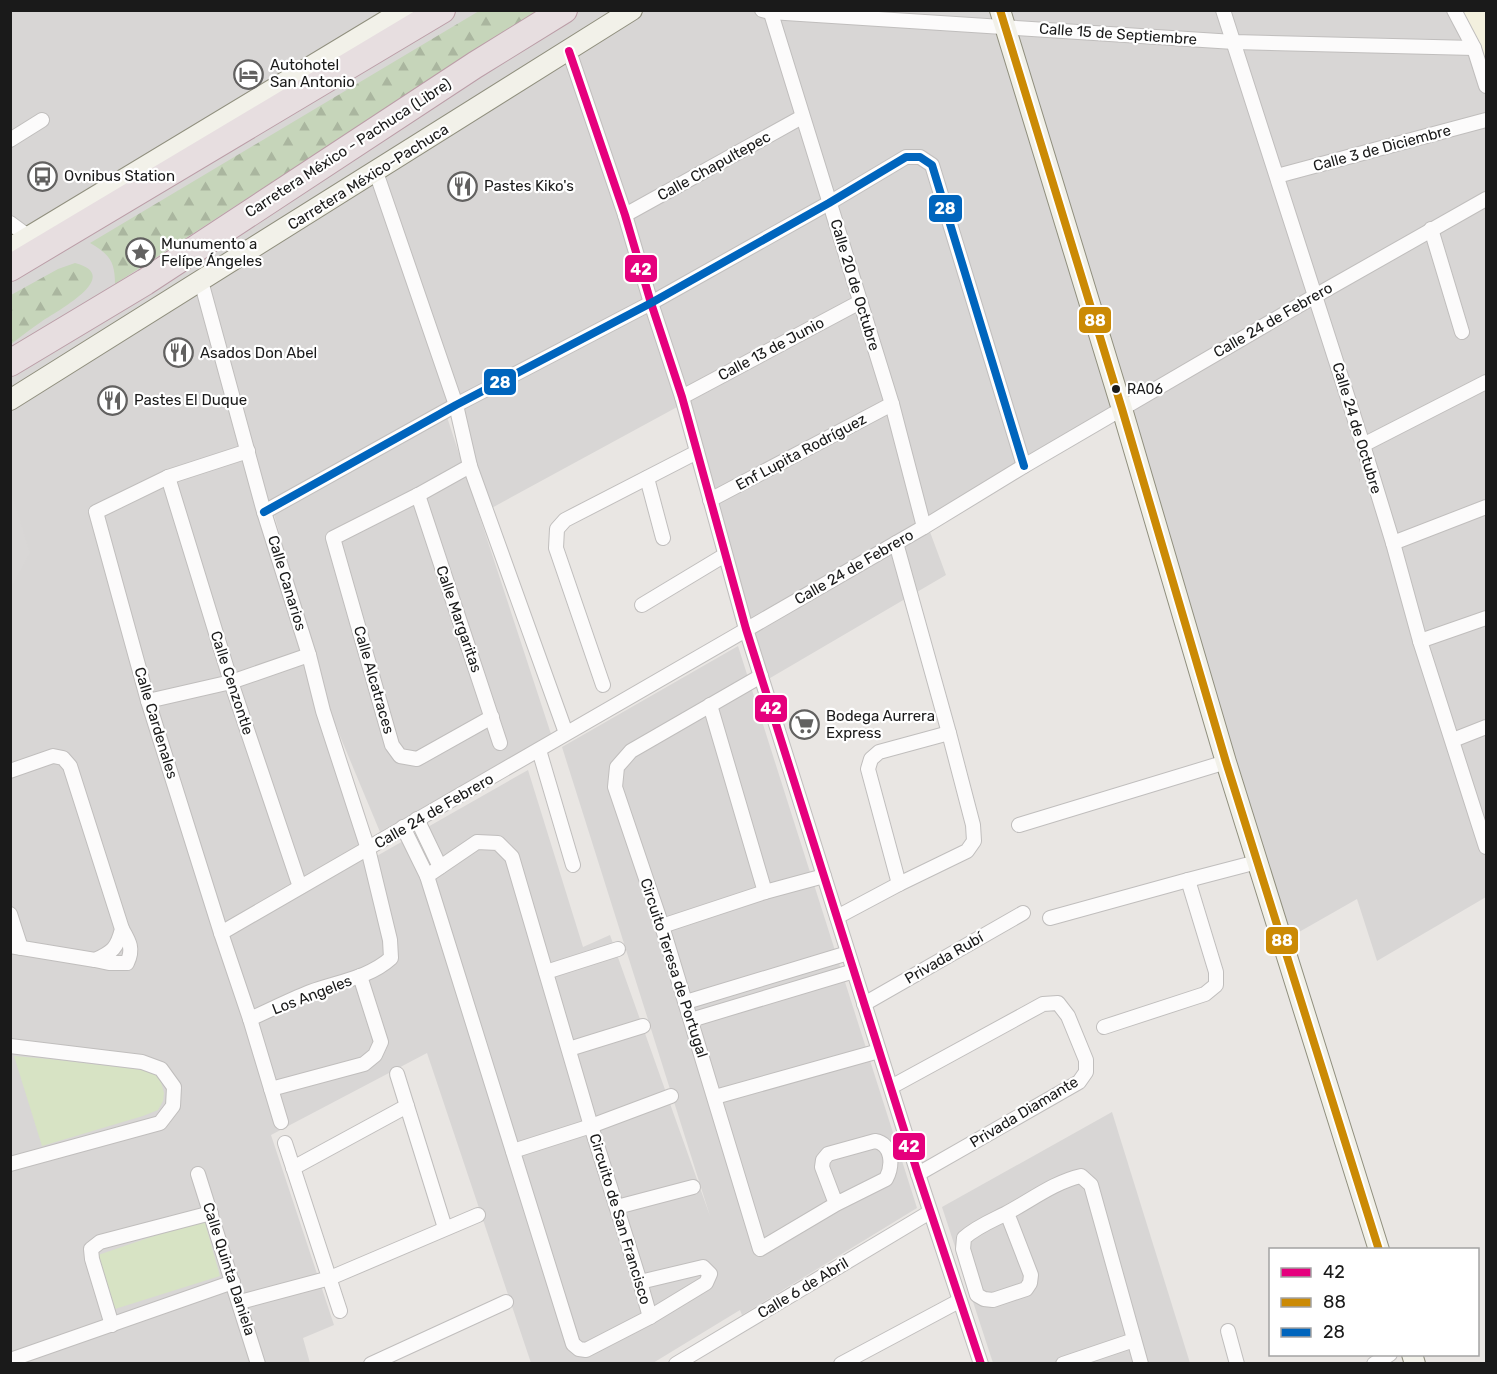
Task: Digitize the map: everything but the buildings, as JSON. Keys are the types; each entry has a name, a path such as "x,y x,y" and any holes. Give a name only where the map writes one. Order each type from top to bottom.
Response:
{"highway":[{"path":"10,268 442,10"},
{"name":"Carretera México - Pachuca (Libre)","path":"10,363 145,282 475,65 564,10"}],"street":[{"name":"Carretera México-Pachuca","path":"10,400 632,10"},
{"name":"Calle 24 de Octubre","path":"1223,10 1363,445 1420,641 1486,841"},
{"path":"1454,10 1474,48 1486,86"},
{"name":"Calle 15 de Septiembre","path":"767,11 1002,18 1234,42 1474,48"},
{"name":"Calle 20 de Octubre","path":"767,11 892,404 924,527"},
{"path":"10,248 397,12"},
{"path":"1002,18 1122,409 1226,762 1378,1248"},
{"path":"569,51 625,215 682,397 760,676 930,1212 981,1364"},
{"name":"Calle Chapultepec","path":"625,215 802,117"},
{"path":"10,140 42,120"},
{"name":"Calle 3 de Diciembre","path":"1277,176 1486,120"},
{"path":"264,512 456,405 651,303 906,157 920,157 932,165 1024,466"},
{"path":"376,172 456,405 470,466 566,734"},
{"name":"Calle 24 de Febrero","path":"221,933 924,527 1315,296 1486,199"},
{"path":"10,223 29,237"},
{"path":"1431,230 1462,332"},
{"name":"Calle Canarios","path":"201,281 264,512 309,655 323,711 368,849 390,940 391,958 382,966 360,976"},
{"name":"Calle 13 de Junio","path":"682,397 860,302"},
{"path":"1363,445 1486,382"},
{"name":"Enf Lupita Rodríguez","path":"710,500 892,404"},
{"path":"168,477 248,451"},
{"path":"603,685 556,548 557,529 565,520 697,452"},
{"path":"418,495 470,466"},
{"name":"Calle Cardenales","path":"168,477 96,512 148,701 221,933"},
{"name":"Calle Cenzontle","path":"168,477 231,682 300,887"},
{"path":"647,478 663,538"},
{"name":"Calle Alcatraces","path":"418,495 333,538 392,745 400,756 417,759 492,717"},
{"name":"Calle Margaritas","path":"418,495 500,743"},
{"path":"1393,543 1486,507"},
{"path":"837,917 967,851 974,841 974,825 896,543"},
{"path":"642,605 725,555"},
{"path":"1420,641 1486,618"},
{"path":"148,701 231,682 309,655"},
{"name":"Circuito Teresa de Portugal","path":"760,676 631,751 617,767 615,787 686,1002 760,1249 836,1204 886,1179 891,1165 887,1147 882,1142 875,1141 828,1154 823,1160 822,1167 836,1204"},
{"path":"710,705 765,892"},
{"path":"1453,740 1486,727"},
{"path":"899,884 868,769 871,759 879,752 949,733"},
{"path":"539,750 573,865"},
{"path":"10,771 53,756 63,758 70,766 122,929 119,942 113,950 95,960 16,947 10,914"},
{"path":"1019,825 1226,762"},
{"path":"417,819 440,867"},
{"name":"Circuito de San Francisco","path":"403,827 427,876 573,1344 579,1349 586,1350 650,1317 512,856 498,843 477,842 427,876"},
{"path":"1050,918 1257,862"},
{"path":"662,926 765,892 824,876"},
{"path":"1104,1027 1205,994 1216,985 1216,972 1188,880"},
{"name":"Privada Rubí","path":"864,1004 1023,913"},
{"path":"221,933 281,1122"},
{"path":"546,972 618,949"},
{"path":"686,1002 848,953"},
{"path":"691,1020 854,971"},
{"name":"Los Angeles","path":"250,1019 309,992 360,976 381,1042 375,1055 364,1064 271,1089"},
{"name":"Privada Diamante","path":"891,1087 1043,1004 1058,1003 1068,1016 1086,1060 1086,1072 1079,1082 918,1174"},
{"path":"569,1049 643,1026"},
{"path":"10,1046 142,1062 161,1069 174,1087 173,1106 160,1123 10,1164"},
{"path":"715,1097 879,1051"},
{"path":"397,1074 445,1228"},
{"path":"513,1151 591,1126 671,1096"},
{"path":"293,1168 407,1106"},
{"path":"285,1143 340,1311"},
{"name":"Calle Quinta Daniela","path":"198,1174 258,1364"},
{"path":"1007,1213 1031,1275 1030,1283 1026,1290 993,1300 984,1299 977,1295 963,1249 964,1238 972,1231 1066,1179 1082,1176 1091,1185 1142,1364"},
{"path":"617,1207 693,1188"},
{"path":"112,1325 91,1249 100,1242 211,1212"},
{"name":"Calle 6 de Abril","path":"676,1364 930,1212"},
{"path":"240,1302 330,1278 478,1215"},
{"path":"640,1282 703,1267 710,1274 706,1283 650,1317"},
{"path":"10,1360 233,1282"},
{"path":"841,1364 959,1301"},
{"path":"371,1364 506,1302"},
{"path":"1228,1331 1237,1364"},
{"path":"1063,1364 1134,1340"}],"shaded area":[{"path":"11,11 1486,11 1486,897 1377,961 1357,899 1285,940 1120,412 930,532 946,575 765,681 679,406 488,510 448,405 267,503 310,641 273,511 447,417 551,734 380,832 335,724 375,857 528,770 583,947 610,935 710,1216 562,747 738,646 917,1208 742,1315 740,1310 653,1363 531,1363 427,1053 271,1135 334,1325 303,1338 310,1363 11,1363"},
{"path":"1461,11 1486,11 1486,61"},
{"path":"11,493 30,553 14,583 11,584"},
{"path":"1112,1112 1190,1363 993,1363 942,1207"}],"green space":[{"path":"479,11 541,11 476,50 115,284 114,269 110,259 90,243"},
{"path":"75,263 88,269 93,276 90,285 82,294 11,344 11,295 58,269"},
{"path":"14,1056 155,1073 161,1082 164,1093 163,1101 158,1110 143,1116 42,1146"},
{"path":"204,1219 220,1276 115,1309 98,1255"}],"transit line":[{"name":"88","path":"1000,10 1122,409 1226,762 1378,1248"},
{"name":"42","path":"569,51 625,215 682,397 746,629 918,1174 981,1364"},
{"name":"28","path":"264,512 456,405 651,303 906,157 920,157 932,165 1024,466"}],"place":[{"name":"Autohotel San Antonio","path":"249,74"},
{"name":"Ovnibus Station","path":"43,176"},
{"name":"Pastes Kiko's","path":"463,186"},
{"name":"Munumento a Felípe Ángeles","path":"140,253"},
{"name":"Asados Don Abel","path":"179,353"},
{"name":"RA06","path":"1116,389"},
{"name":"Pastes El Duque","path":"113,400"},
{"name":"Bodega Aurrera Express","path":"805,725"}]}
